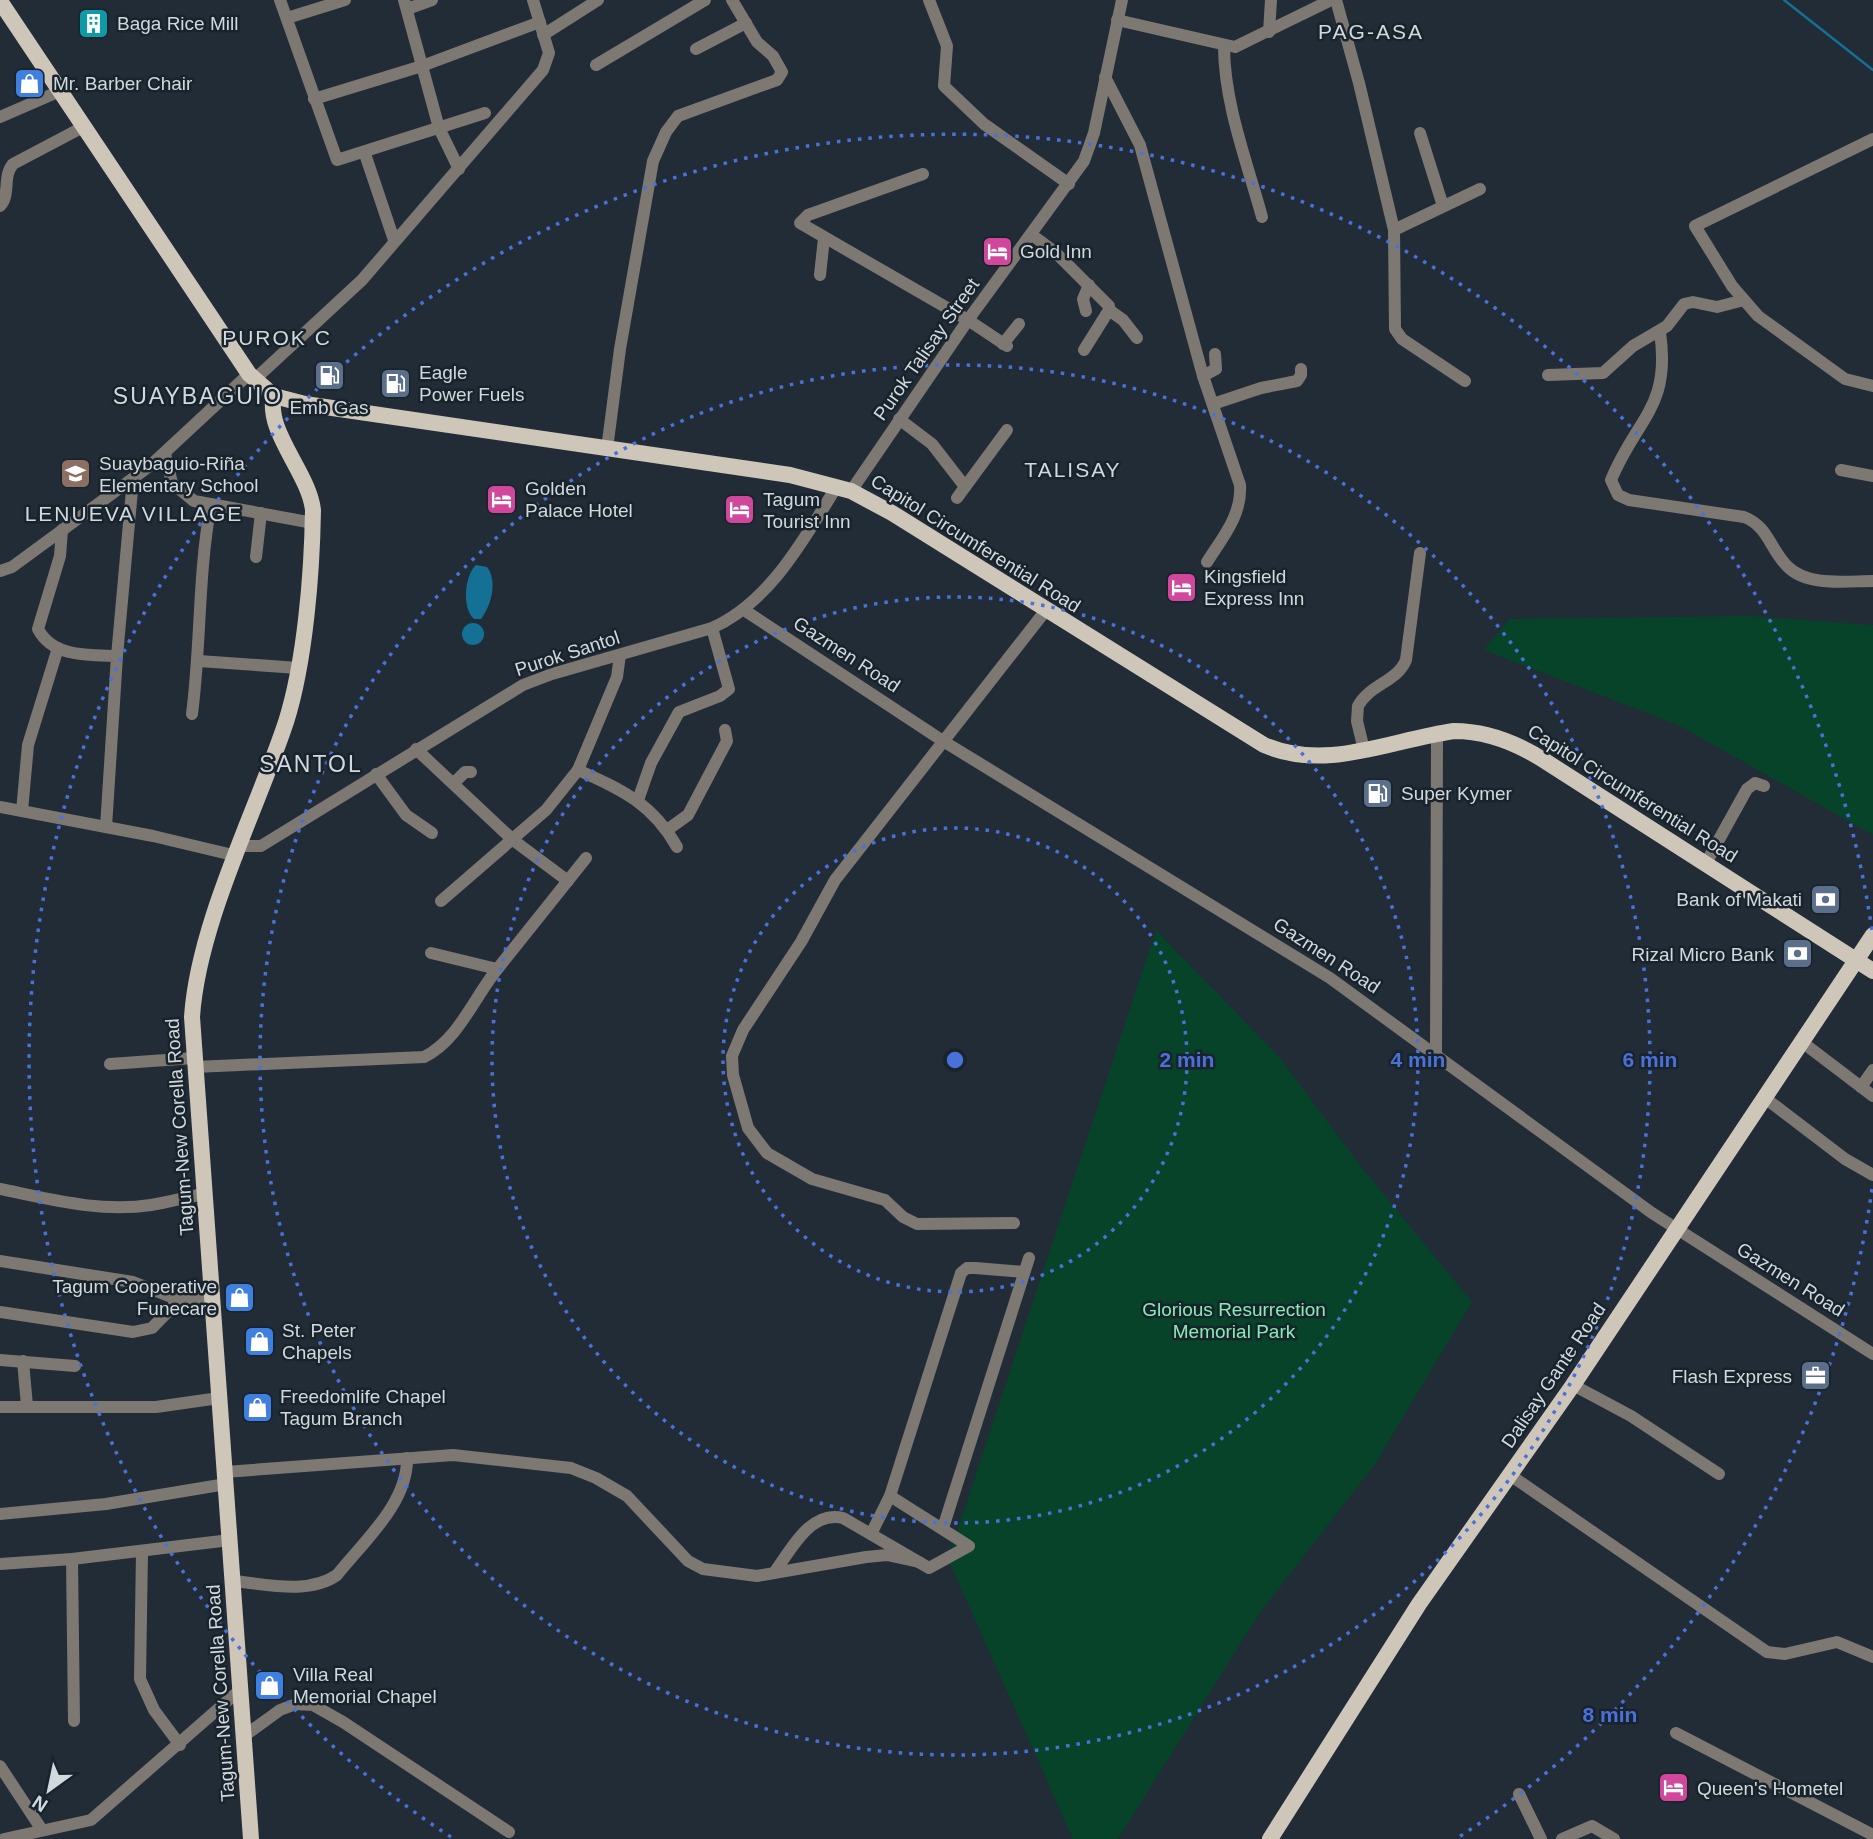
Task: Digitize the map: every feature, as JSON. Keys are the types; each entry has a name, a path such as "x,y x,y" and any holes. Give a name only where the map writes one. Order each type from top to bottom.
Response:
{"main road":[{"name":"Capitol Circumferential Road","path":"0,1 252,377 274,396 305,404 800,477 844,489 1046,610 1246,735 1278,751 1325,757 1437,734 1469,731 1520,747 1873,971"},
{"name":"Tagum-New Corella Road","path":"251,1839 192,1017 198,974 286,720 298,668 313,523 310,491 275,420 274,396"},
{"name":"Dalisay Gante Road","path":"1270,1839 1412,1615 1573,1385 1873,935"}],"street":[{"path":"280,0 335,158 340,161 485,113"},
{"path":"287,18 345,0"},
{"path":"432,0 405,4 439,128 459,169"},
{"path":"0,571 12,567 166,453 348,296 548,63 549,53 533,0"},
{"path":"314,99 542,28 598,0"},
{"path":"596,65 705,0"},
{"path":"607,449 620,349 653,161 659,147 678,116 777,80 782,72 773,56 757,42 732,0"},
{"path":"929,0 947,46 944,86 984,124 1069,184"},
{"name":"Purok Talisay Street","path":"844,489 899,419 968,320 1069,184 1089,151 1122,0"},
{"path":"1269,32 1271,0"},
{"path":"1117,20 1224,46 1241,46 1333,0 1360,83 1394,230 1395,329 1402,339 1465,381"},
{"path":"696,49 746,23"},
{"path":"1224,46 1231,105 1262,216"},
{"path":"1105,77 1140,145 1203,376 1237,473 1241,497 1235,518 1208,562"},
{"path":"0,117 60,91"},
{"path":"0,206 6,199 6,174 13,164 85,126"},
{"path":"1420,133 1443,206"},
{"path":"1873,139 1695,226 1744,300 1758,316 1845,379 1873,386"},
{"path":"365,154 394,240"},
{"path":"923,174 801,220 802,226 968,320 1005,345 1019,324"},
{"path":"1394,230 1480,189"},
{"path":"1032,235 1046,244 1106,300 1109,310 1123,320 1137,338"},
{"path":"820,275 824,238"},
{"path":"1086,311 1083,299 1089,285"},
{"path":"1548,375 1603,373 1633,346 1660,332 1684,304 1693,302 1717,307 1744,300"},
{"path":"1084,350 1109,310"},
{"path":"1660,332 1663,363 1661,388 1611,480 1618,495 1629,500 1744,517 1757,522 1788,568 1805,577 1873,581"},
{"path":"1203,376 1216,369 1215,354"},
{"path":"1213,404 1261,388 1297,381 1301,369"},
{"path":"899,419 932,444 965,487"},
{"path":"957,498 1007,430"},
{"path":"166,453 170,477 176,488 194,501 313,523"},
{"path":"1841,470 1873,475"},
{"path":"106,827 117,656 133,479"},
{"name":"Purok Santol","path":"239,851 261,846 416,748 537,679 712,628 744,610 844,489"},
{"path":"192,714 200,661 206,537 211,504"},
{"path":"256,557 261,513"},
{"path":"62,530 60,556 37,624 40,634 58,648 72,653 117,656"},
{"path":"1364,750 1357,721 1358,706 1381,682 1399,673 1406,660 1420,552"},
{"name":"Gazmen Road","path":"744,610 943,741 1330,978 1676,1230 1873,1354"},
{"path":"1014,1223 917,1224 903,1217 886,1200 812,1179 780,1162 755,1141 748,1128 731,1062 743,1030 802,942 835,880 1046,610"},
{"path":"638,800 651,763 679,712 720,696 729,689 712,628"},
{"path":"22,811 28,745 58,648"},
{"path":"440,901 552,804 578,770 617,677 620,655"},
{"path":"200,661 298,668"},
{"path":"667,830 688,815 727,741 725,730"},
{"path":"1436,1053 1437,734"},
{"path":"416,748 513,840 568,881"},
{"path":"578,770 638,800 667,830 677,847"},
{"path":"454,783 465,772 471,772"},
{"path":"376,774 406,815 432,833"},
{"path":"1706,863 1747,789 1755,783 1765,786"},
{"path":"0,807 239,851"},
{"path":"110,1064 424,1057 440,1047 461,1022 497,969 586,858"},
{"path":"431,953 497,969"},
{"path":"1802,1042 1873,1096"},
{"path":"1861,1087 1873,1070"},
{"path":"1765,1098 1845,1159 1873,1175"},
{"path":"0,1189 82,1205 121,1206 150,1205 205,1194"},
{"path":"943,1528 1030,1258"},
{"path":"0,1261 133,1282 179,1300 212,1299"},
{"path":"871,1534 890,1496 961,1273 967,1268 1024,1272"},
{"path":"0,1312 133,1332 152,1328 179,1300"},
{"path":"0,1360 75,1366"},
{"path":"23,1361 27,1406"},
{"path":"1573,1385 1631,1416 1719,1474"},
{"path":"0,1407 145,1408 219,1398"},
{"path":"0,1514 106,1504 225,1478 453,1455 571,1468 596,1478 627,1496 688,1561 703,1569 730,1574 774,1573 797,1566 887,1555 919,1562"},
{"path":"233,1581 315,1586 328,1581 387,1514 408,1474 407,1458"},
{"path":"1510,1475 1767,1652 1785,1654 1837,1642 1873,1657"},
{"path":"774,1573 812,1524 823,1518 843,1518 929,1568 969,1546 890,1496"},
{"path":"0,1564 72,1559 230,1540"},
{"path":"142,1550 140,1679 154,1710 180,1745"},
{"path":"72,1559 74,1721"},
{"path":"4,1839 42,1830 77,1826 91,1820 241,1689"},
{"path":"244,1736 280,1710 296,1704 313,1705 509,1832"},
{"path":"1676,1733 1873,1835"},
{"path":"0,1766 42,1830"},
{"path":"1519,1794 1541,1839"},
{"path":"1562,1839 1592,1826 1614,1839"}],"green space":[{"path":"1750,616 1873,625 1873,835 1678,725 1484,650 1509,619"},
{"name":"Glorious Resurrection Memorial Park","path":"1156,930 1280,1058 1363,1169 1472,1302 1375,1464 1259,1614 1118,1839 1073,1839 948,1559"}],"water":[{"path":"476,565 487,567 493,586 488,607 481,619 474,619 470,614 466,600 469,577"},
{"path":"473,623 481,626 484,634 481,642 473,645 465,642 462,634 465,626"}],"waterway":[{"path":"1784,0 1873,70"}],"place":[{"name":"Baga Rice Mill","path":"94,23"},
{"name":"Mr. Barber Chair","path":"30,83"},
{"name":"Gold Inn","path":"997,251"},
{"name":"Emb Gas","path":"329,376"},
{"name":"Eagle Power Fuels","path":"396,383"},
{"name":"Suaybaguio-Riña Elementary School","path":"76,474"},
{"name":"Golden Palace Hotel","path":"502,499"},
{"name":"Tagum Tourist Inn","path":"740,510"},
{"name":"Kingsfield Express Inn","path":"1181,587"},
{"name":"Super Kymer","path":"1378,793"},
{"name":"Bank of Makati","path":"1825,899"},
{"name":"Rizal Micro Bank","path":"1797,954"},
{"name":"Tagum Cooperative Funecare","path":"240,1297"},
{"name":"St. Peter Chapels","path":"259,1341"},
{"name":"Flash Express","path":"1815,1376"},
{"name":"Freedomlife Chapel Tagum Branch","path":"257,1407"},
{"name":"Villa Real Memorial Chapel","path":"270,1685"},
{"name":"Queen's Hometel","path":"1674,1788"}],"district":[{"name":"PAG-ASA","path":"1371,32"},
{"name":"PUROK C","path":"277,338"},
{"name":"SUAYBAGUIO","path":"198,396"},
{"name":"TALISAY","path":"1073,470"},
{"name":"LENUEVA VILLAGE","path":"134,514"},
{"name":"SANTOL","path":"311,764"}]}
